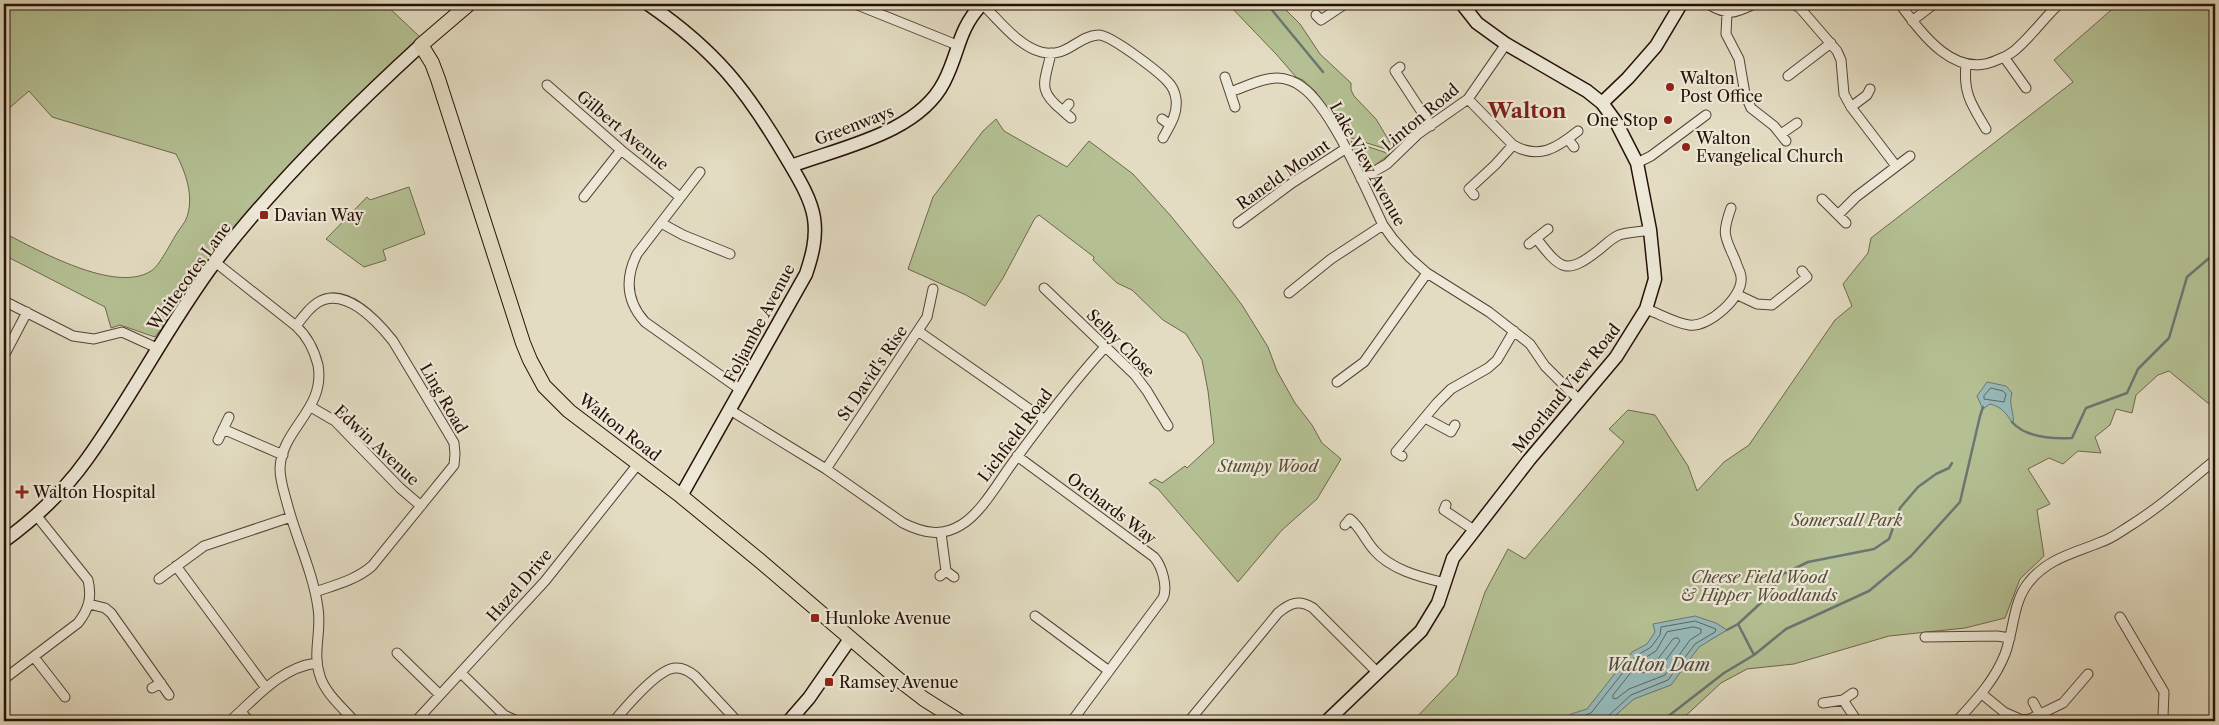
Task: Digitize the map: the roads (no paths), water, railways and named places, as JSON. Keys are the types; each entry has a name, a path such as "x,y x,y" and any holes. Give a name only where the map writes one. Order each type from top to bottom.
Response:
{"main road":[{"path":"421,45 469,4"},
{"name":"Walton Road","path":"421,45 434,67 523,343 537,375 553,396 681,496 924,699 959,721"}],"street":[{"name":"Foljambe Avenue","path":"648,4 680,26 726,69 761,116 791,166 809,201 814,216 815,229 813,253 806,274 681,496"},
{"path":"857,4 957,45"},
{"name":"Greenways","path":"791,166 886,132 920,113 932,101 944,83 952,65 957,45 971,17 982,4"},
{"path":"982,4 1029,47 1042,52 1063,52 1086,39 1098,35 1108,37 1131,48 1166,80 1174,92 1176,112 1162,138"},
{"path":"1316,15 1321,20 1345,4"},
{"name":"Moorland View Road","path":"1327,721 1421,631 1438,603 1453,558 1529,460 1616,357 1646,309 1655,279 1650,230 1637,163 1622,131 1602,103 1587,91 1506,44 1477,23 1462,4"},
{"path":"1602,103 1628,78 1656,46 1681,4"},
{"path":"1708,4 1728,13 1740,11 1754,4"},
{"path":"1793,4 1800,8 1831,43 1841,60 1844,94 1851,107 1896,166"},
{"path":"1900,4 1912,21 1945,55 1966,65 1988,64 2012,53 2032,35 2059,4"},
{"path":"1912,21 1934,4"},
{"path":"1728,13 1726,34 1739,59 1745,94 1751,108 1783,138 1796,123"},
{"path":"1788,76 1800,72 1831,43"},
{"name":"Linton Road","path":"1361,179 1387,164 1418,134 1468,99 1506,44"},
{"name":"Whitecotes Lane","path":"4,541 36,515 87,460 157,348 216,262 278,189 388,76 421,45"},
{"path":"1051,53 1043,84 1045,92 1052,103 1066,108 1071,118"},
{"path":"2004,57 2026,88"},
{"path":"1966,65 1965,81 1969,99 1986,129"},
{"path":"1400,67 1395,71 1431,126"},
{"path":"1225,77 1235,107"},
{"name":"Lake View Avenue","path":"1230,92 1278,78 1301,86 1319,105 1345,149 1392,239 1427,273 1489,312 1530,344 1550,372 1580,401"},
{"name":"Gilbert Avenue","path":"547,85 621,150 680,197"},
{"path":"1851,107 1867,95 1870,89"},
{"path":"1468,99 1513,145 1532,153 1554,148 1578,131"},
{"path":"1637,163 1651,156 1706,115"},
{"path":"1162,119 1170,125"},
{"path":"1568,139 1574,147"},
{"path":"1474,195 1469,188 1495,165 1513,145"},
{"name":"Raneld Mount","path":"1238,223 1292,182 1345,149"},
{"path":"584,197 621,150"},
{"path":"1838,215 1856,196 1910,156"},
{"path":"700,172 641,247 630,266 628,287 632,304 650,326 741,390"},
{"path":"1822,199 1846,223"},
{"path":"1646,309 1690,325 1700,324 1732,302 1738,295 1741,276 1724,232 1731,208"},
{"path":"661,222 683,235 730,254"},
{"path":"1289,293 1331,259 1383,224"},
{"path":"1548,229 1532,241 1562,265 1572,267 1582,263 1618,236 1650,230"},
{"path":"216,262 296,326 313,348 319,371 316,396 311,407 287,442 282,455 280,469 290,517 316,592 319,611 316,663 320,679 354,721"},
{"path":"1738,295 1758,304 1772,305 1807,277 1802,270"},
{"path":"1337,382 1353,372 1372,352 1427,273"},
{"name":"Selby Close","path":"1044,288 1135,374 1148,391 1168,426"},
{"name":"St David's Rise","path":"826,469 927,317 933,289"},
{"name":"Ling Road","path":"296,326 310,309 318,302 326,299 339,298 355,305 383,328 393,341 454,443 455,454 454,465 372,566 363,574 316,592"},
{"path":"4,301 83,338 94,339 122,332 157,348"},
{"path":"4,356 27,312"},
{"path":"918,331 1045,420"},
{"path":"1402,456 1396,452 1425,418 1451,389 1488,368 1497,360 1514,331"},
{"name":"Lichfield Road","path":"730,410 826,469 903,523 917,530 941,532 951,530 970,519 1045,420 1106,346"},
{"name":"Edwin Avenue","path":"311,407 335,421 400,488 421,506"},
{"path":"218,440 229,417"},
{"path":"1425,418 1451,432 1455,425"},
{"path":"223,429 282,455"},
{"name":"Orchards Way","path":"1017,456 1158,562 1165,588 1163,598 1072,721"},
{"path":"1957,721 1982,694 1999,670 2022,594 2029,581 2068,553 2103,542 2130,526 2215,460"},
{"name":"Hazel Drive","path":"416,721 545,580 638,464"},
{"path":"1446,505 1444,510 1474,530"},
{"path":"4,679 78,623 85,614 89,604 91,591 88,580 36,515"},
{"path":"159,579 204,546 290,517"},
{"path":"1345,525 1350,519 1362,530 1373,549 1396,566 1444,583"},
{"path":"941,532 946,574"},
{"path":"176,566 266,688"},
{"path":"1189,721 1278,613 1292,603 1301,603 1313,608 1378,673"},
{"path":"89,604 105,608 111,612 169,695"},
{"path":"1034,616 1109,671"},
{"path":"2120,618 2164,692 2163,716 2166,721"},
{"path":"1925,637 1997,636 2010,638"},
{"path":"789,721 803,705 850,639"},
{"path":"397,653 440,695"},
{"path":"34,657 65,697"},
{"path":"230,721 266,688 298,667 316,663"},
{"path":"614,721 652,682 670,669 677,668 687,670 695,676 737,721"},
{"path":"461,673 504,714 517,721"},
{"path":"1982,694 2004,712 2022,720 2040,715 2069,698 2088,674"},
{"path":"152,688 161,683"},
{"path":"1823,703 1843,700 1853,692"},
{"path":"1843,700 1857,721"},
{"path":"2033,702 2040,715"},
{"path":"241,712 249,721"}],"water":[{"path":"1987,382 2006,386 2012,393 2013,424 1998,407 1990,404 1983,409 1977,396"},
{"name":"Walton Dam","path":"1695,616 1716,623 1727,630 1699,647 1671,685 1634,699 1609,721 1560,721 1571,714 1587,709 1632,652 1647,644 1655,632 1653,624"}],"waterway":[{"path":"1267,4 1323,72"},
{"path":"2012,422 2032,434 2048,438 2072,438 2086,408 2127,393 2138,369 2169,338 2187,277 2215,253"},
{"path":"1662,721 1724,673 1754,655 1786,629 1869,591 1911,556 1960,502 1983,407"},
{"path":"1727,630 1738,624 1764,600 1783,574 1808,562 1874,549 1889,539 1900,508 1918,487 1936,474 1949,468 1952,463"},
{"path":"1738,624 1754,655"}],"place":[{"name":"Walton Post Office","path":"1670,87"},
{"name":"One Stop","path":"1668,120"},
{"name":"Walton Evangelical Church","path":"1686,147"},
{"name":"Davian Way","path":"264,215"},
{"name":"Walton Hospital","path":"22,492"},
{"name":"Hunloke Avenue","path":"815,618"},
{"name":"Ramsey Avenue","path":"829,682"}],"district":[{"name":"Walton","path":"1527,111"}],"park label":[{"name":"Stumpy Wood","path":"1268,466"},
{"name":"Somersall Park","path":"1847,520"},
{"name":"Cheese Field Wood & Hipper Woodlands","path":"1759,586"}]}
